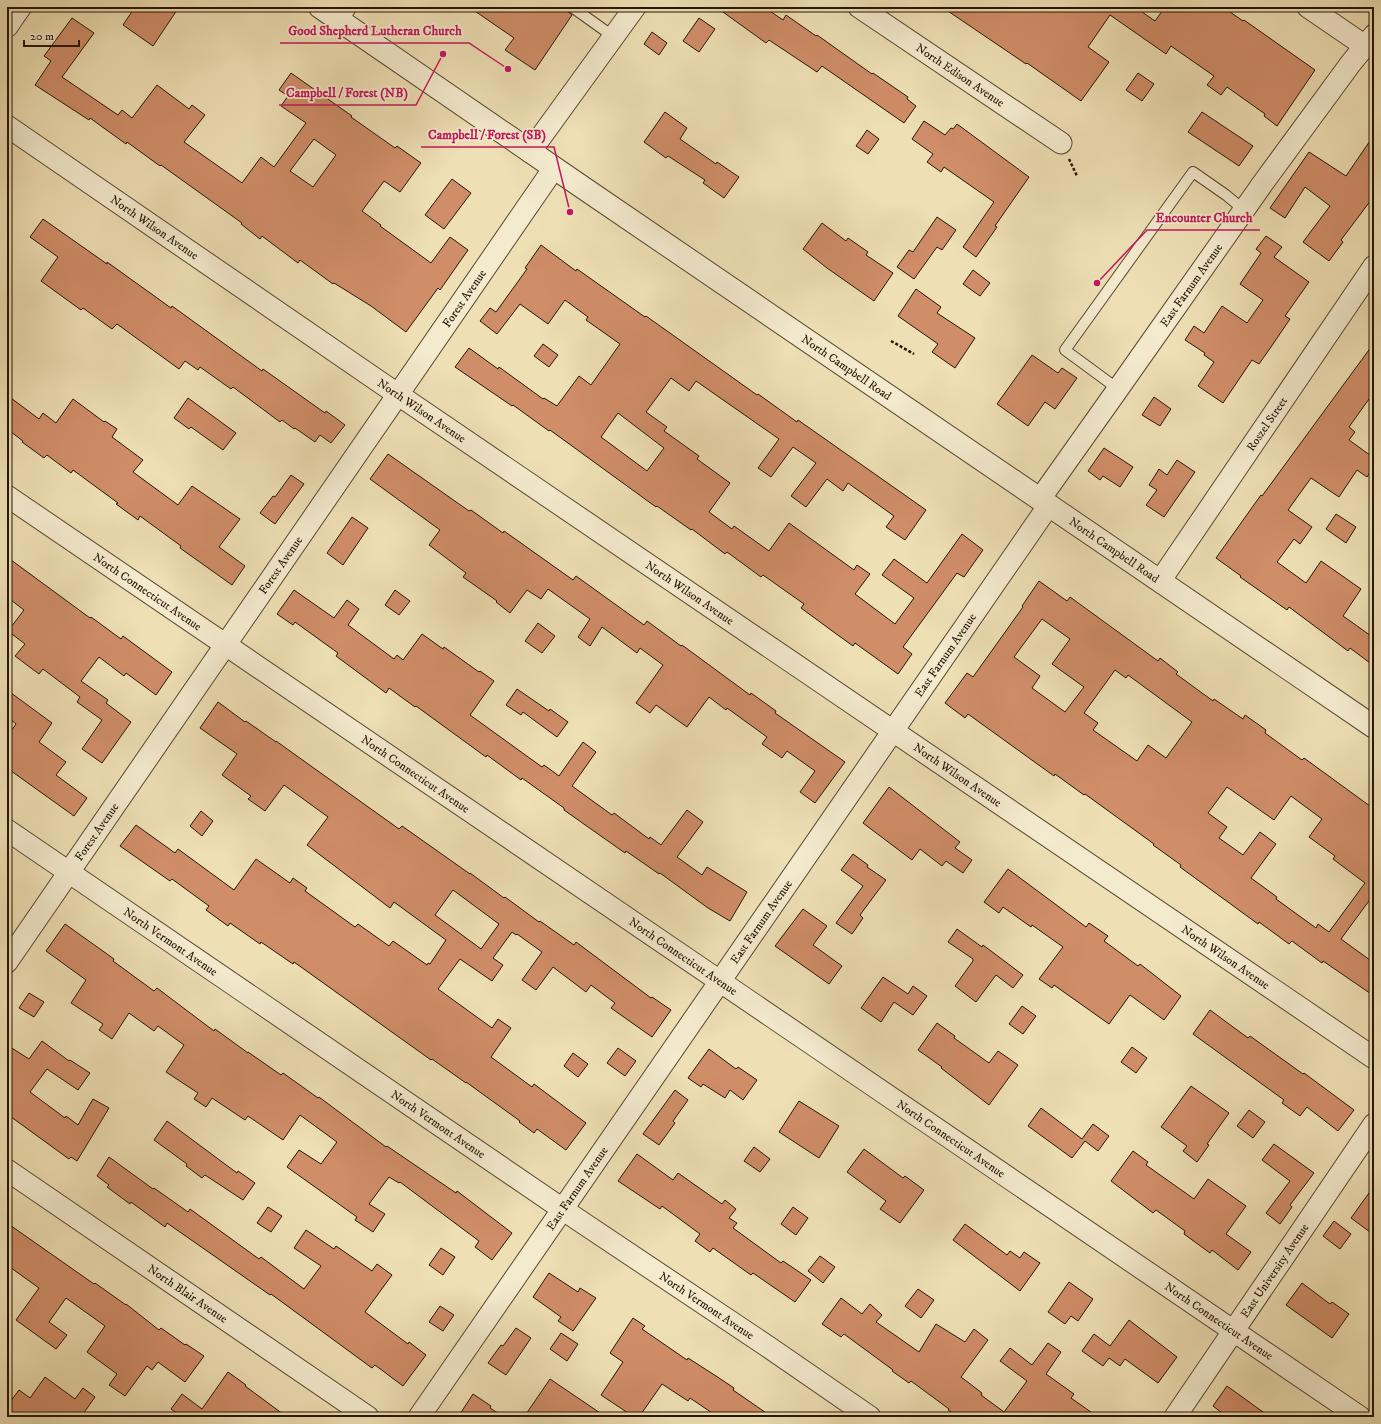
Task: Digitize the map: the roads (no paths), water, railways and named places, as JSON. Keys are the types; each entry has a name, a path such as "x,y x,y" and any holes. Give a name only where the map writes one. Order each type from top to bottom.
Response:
{"street":[{"path":"7,26 20,7"},
{"name":"North Campbell Road","path":"320,7 347,15 530,152 1374,727"},
{"path":"530,152 635,7"},
{"name":"North Edison Avenue","path":"859,7 1061,143"},
{"path":"1308,7 1369,40"},
{"name":"East Farnum Avenue","path":"419,1417 892,731 1118,390 1306,123 1369,40"},
{"name":"North Wilson Avenue","path":"7,126 892,731 1374,1058"},
{"name":"Forest Avenue","path":"7,962 554,168"},
{"name":"Roszel Street","path":"1160,581 1374,266"},
{"name":"North Connecticut Avenue","path":"7,496 1360,1417"},
{"name":"North Vermont Avenue","path":"7,830 562,1209 870,1417"},
{"name":"East University Avenue","path":"1174,1417 1374,1124"},
{"name":"North Blair Avenue","path":"7,1170 368,1417"}],"lane":[{"path":"572,7 614,37"},
{"path":"1118,390 1064,350 1194,172 1244,210"}],"place":[{"name":"Campbell / Forest (NB)","path":"443,54"},
{"name":"Good Shepherd Lutheran Church","path":"508,69"},
{"name":"Campbell / Forest (SB)","path":"570,212"},
{"name":"Encounter Church","path":"1097,283"}]}
